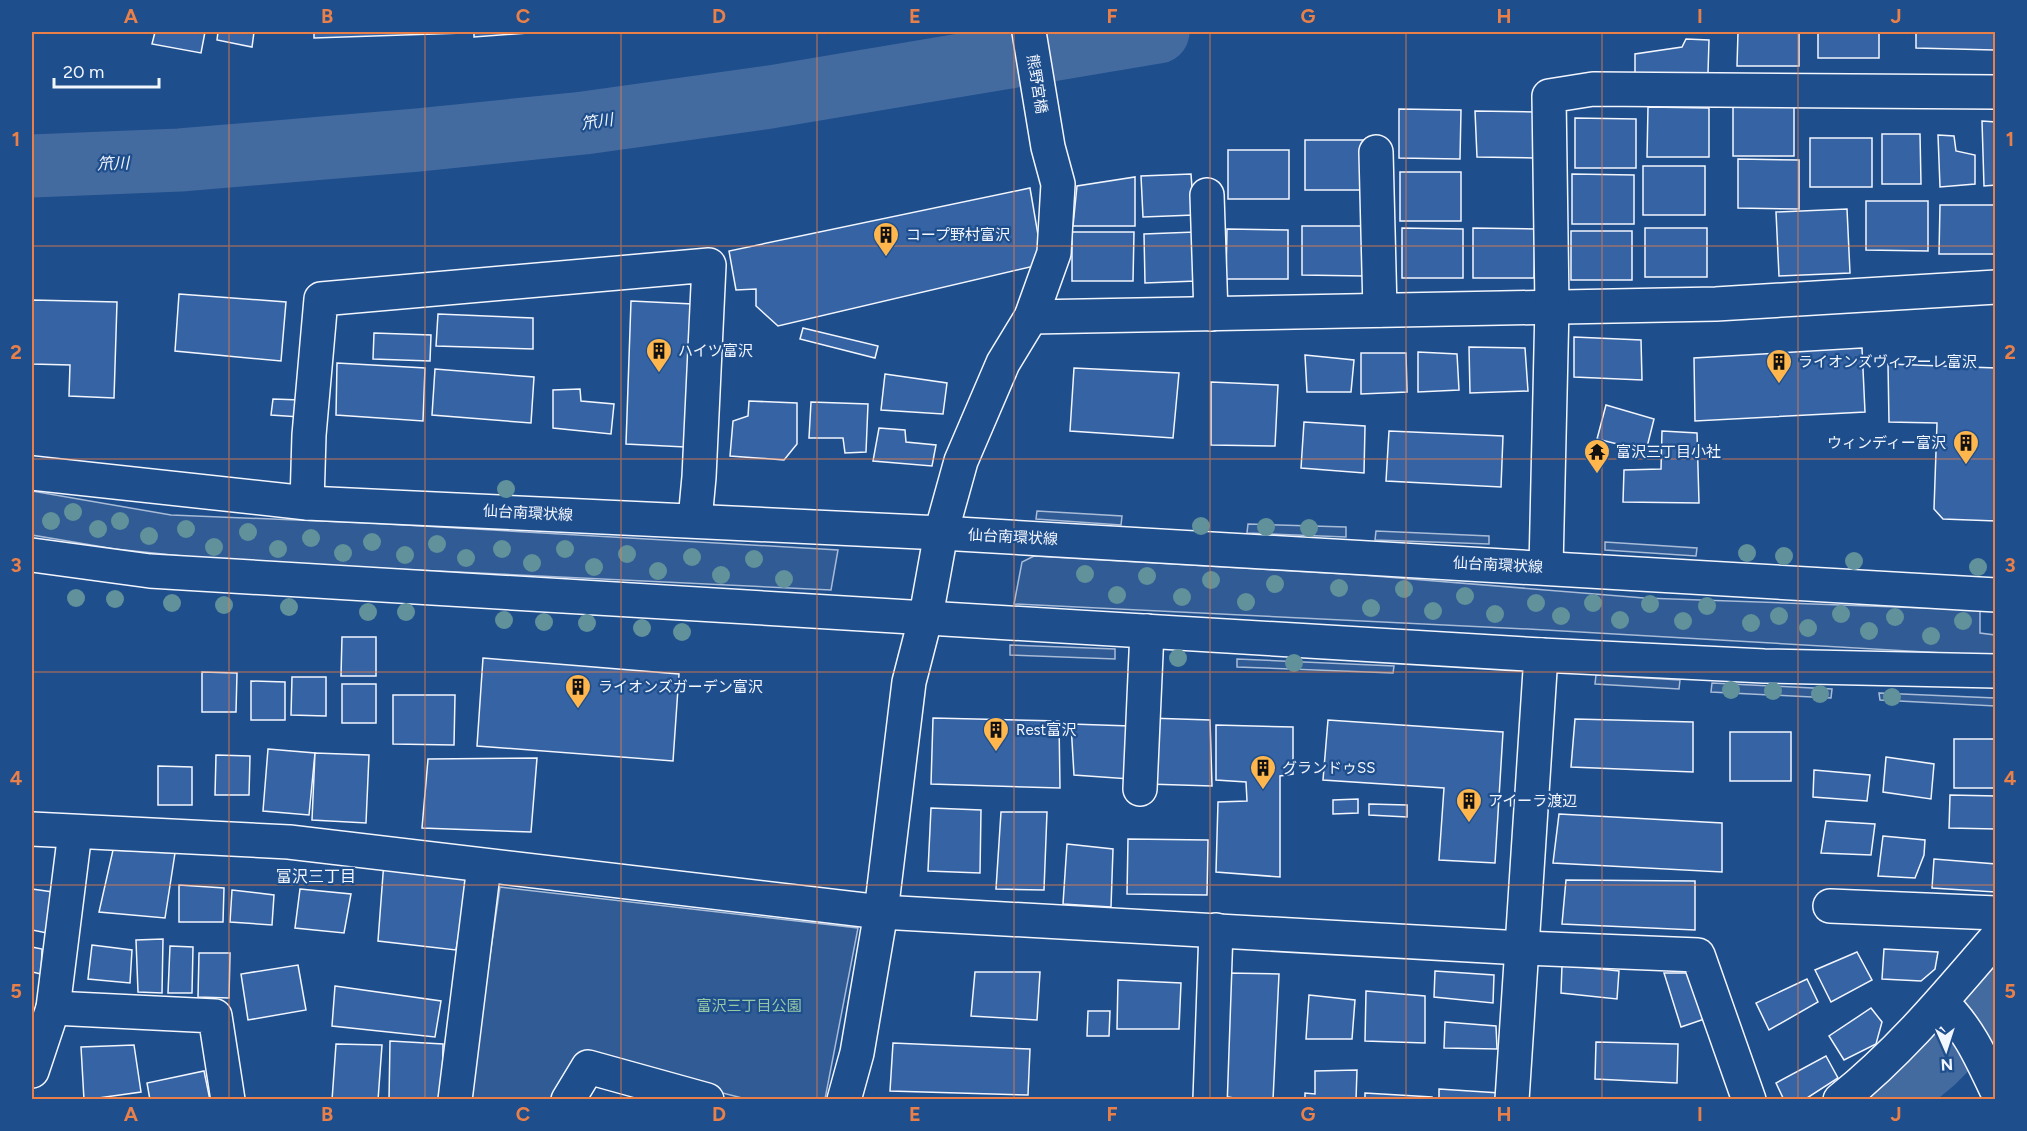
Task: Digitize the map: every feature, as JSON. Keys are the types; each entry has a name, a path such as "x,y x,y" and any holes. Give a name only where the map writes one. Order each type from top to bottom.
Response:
{"street":[{"name":"熊野宮橋","path":"844,1100 858,1053 880,912 909,682 926,616 941,533 961,461 1004,363 1031,317 1053,253 1058,184 1046,136 1029,32"},
{"path":"1546,568 1552,306 1550,96 1593,89 1995,92"},
{"path":"1376,152 1380,310"},
{"path":"1207,195 1211,314"},
{"path":"307,503 308,458 321,299 709,265 695,520"},
{"path":"1031,317 1716,304 1995,287"},
{"name":"仙台南環状線","path":"32,473 307,503 941,533 1995,595"},
{"path":"32,555 150,571"},
{"path":"32,569 150,571 926,616 1541,655 1764,666 1995,671"},
{"path":"1140,789 1147,631"},
{"path":"1512,1100 1541,655"},
{"path":"32,829 289,842 880,912 1522,948 1698,955 1749,1100"},
{"path":"32,1071 52,1008 75,832"},
{"path":"455,1100 484,866"},
{"path":"1830,906 1995,913"},
{"path":"1210,1100 1216,930"},
{"path":"1840,1100 1947,1008 1995,938"},
{"path":"52,1008 215,1016 228,1100"},
{"path":"1947,1008 1978,1049 1995,1089"},
{"path":"568,1100 588,1067 707,1100"}],"green space":[{"path":"32,491 171,515 370,523 838,550 831,590 230,561 115,549 32,535"},
{"path":"1037,511 1122,516 1121,525 1036,519"},
{"path":"1248,524 1346,527 1346,537 1247,533"},
{"path":"1376,531 1489,536 1489,544 1375,540"},
{"path":"1605,542 1697,548 1696,556 1605,550"},
{"path":"1034,556 1362,575 1644,598 1980,610 1980,633 1995,635 1995,656 1528,629 1014,604 1022,562"},
{"path":"1010,645 1115,649 1115,659 1010,655"},
{"path":"1237,659 1394,666 1393,673 1237,667"},
{"path":"1596,675 1680,680 1679,689 1595,684"},
{"path":"1712,683 1832,689 1831,698 1711,692"},
{"path":"1879,693 1995,698 1995,706 1880,700"},
{"name":"富沢三丁目公園","path":"500,887 858,928 825,1099 746,1099 579,1056 553,1099 469,1100"}],"building":[{"path":"155,32 205,32 201,53 152,44"},
{"path":"218,32 254,32 252,47 217,40"},
{"path":"314,32 463,32 463,33 314,38"},
{"path":"474,32 542,32 474,37"},
{"path":"1738,32 1799,32 1799,66 1737,66"},
{"path":"1818,32 1879,32 1879,58 1818,58"},
{"path":"1916,32 1995,32 1994,50 1916,48"},
{"path":"1686,39 1709,40 1708,73 1635,73 1635,54 1682,47"},
{"path":"1733,106 1794,107 1794,156 1733,156"},
{"path":"1648,107 1709,108 1709,157 1647,157"},
{"path":"1399,109 1461,110 1460,159 1399,158"},
{"path":"1475,111 1534,112 1534,158 1477,157"},
{"path":"1575,118 1636,119 1636,168 1575,168"},
{"path":"1982,121 1996,122 1996,185 1984,186"},
{"path":"1882,134 1920,134 1921,184 1882,184"},
{"path":"1938,135 1954,136 1956,151 1975,155 1975,184 1940,187"},
{"path":"1810,138 1872,138 1872,187 1810,187"},
{"path":"1305,140 1367,140 1367,190 1305,190"},
{"path":"1228,150 1289,150 1289,199 1228,199"},
{"path":"1738,159 1799,160 1799,209 1738,208"},
{"path":"1643,166 1705,166 1705,215 1643,215"},
{"path":"1400,172 1461,172 1461,221 1400,221"},
{"path":"1191,174 1194,215 1143,217 1141,176"},
{"path":"1572,174 1634,175 1634,224 1572,224"},
{"path":"1135,177 1135,226 1073,226 1077,186"},
{"name":"コープ野村富沢","path":"1030,188 1043,264 778,326 756,306 756,289 736,290 729,251"},
{"path":"1866,201 1928,201 1928,251 1866,250"},
{"path":"1940,205 1996,205 1996,254 1939,254"},
{"path":"1847,209 1850,273 1779,276 1776,212"},
{"path":"1302,226 1364,226 1364,276 1302,275"},
{"path":"1402,228 1463,229 1463,278 1402,278"},
{"path":"1473,228 1535,229 1534,278 1473,278"},
{"path":"1645,228 1707,228 1707,277 1645,277"},
{"path":"1227,229 1288,230 1288,279 1226,279"},
{"path":"1571,231 1632,231 1632,280 1571,280"},
{"path":"1072,232 1134,232 1133,281 1072,281"},
{"path":"1195,232 1196,281 1145,283 1144,234"},
{"path":"179,294 286,302 281,361 175,351"},
{"path":"32,300 117,302 114,398 69,396 70,365 32,364"},
{"name":"ハイツ富沢","path":"631,301 693,304 685,447 626,444"},
{"path":"438,314 533,318 533,349 436,346"},
{"path":"803,328 878,346 875,358 800,339"},
{"path":"374,333 431,335 430,361 373,359"},
{"path":"1574,337 1641,340 1642,380 1574,377"},
{"path":"1469,347 1525,348 1528,391 1470,393"},
{"name":"ライオンズヴィアーレ富沢","path":"1862,348 1865,412 1695,421 1694,358"},
{"path":"1418,352 1457,354 1459,390 1418,392"},
{"path":"1361,353 1406,353 1407,392 1361,394"},
{"path":"1305,355 1354,360 1351,392 1307,392"},
{"path":"337,363 425,368 423,421 336,415"},
{"name":"ウィンディー富沢","path":"1888,364 1996,368 1996,521 1943,519 1934,509 1937,423 1889,422"},
{"path":"1074,368 1179,373 1173,438 1070,431"},
{"path":"435,369 534,377 531,423 432,415"},
{"path":"885,374 947,383 943,414 881,410"},
{"path":"1211,382 1278,385 1275,446 1211,445"},
{"path":"580,389 581,401 614,404 611,434 553,428 553,390"},
{"path":"273,399 301,400 300,417 271,415"},
{"path":"749,401 797,403 797,444 784,460 730,456 733,421 748,416"},
{"path":"811,402 868,404 866,452 845,453 843,438 809,438"},
{"path":"1606,405 1654,419 1646,451 1597,439"},
{"path":"1304,422 1365,426 1364,473 1301,468"},
{"path":"879,428 905,430 906,442 936,445 932,466 873,461"},
{"path":"1389,431 1503,436 1501,487 1386,481"},
{"path":"1662,431 1697,433 1699,503 1623,502 1624,470 1661,469"},
{"path":"342,637 376,637 376,676 341,676"},
{"name":"ライオンズガーデン富沢","path":"483,658 679,674 673,761 477,746"},
{"path":"202,672 237,673 236,712 202,712"},
{"path":"292,677 326,677 326,716 291,715"},
{"path":"251,681 285,682 285,720 251,720"},
{"path":"342,684 376,684 376,723 342,723"},
{"path":"393,695 455,695 454,745 393,744"},
{"name":"Rest富沢","path":"933,718 1059,721 1060,788 931,784"},
{"path":"1148,718 1210,720 1212,786 1148,784"},
{"path":"1575,719 1693,722 1693,772 1571,767"},
{"name":"アイーラ渡辺","path":"1328,720 1503,732 1495,863 1439,860 1444,788 1323,780"},
{"path":"1071,724 1130,726 1130,779 1074,775"},
{"name":"グランドゥSS","path":"1216,725 1293,727 1293,774 1280,776 1280,877 1216,872 1218,802 1247,801 1246,782 1216,780"},
{"path":"1730,732 1791,732 1791,781 1730,781"},
{"path":"1954,739 1996,739 1996,788 1954,788"},
{"path":"268,749 315,753 309,815 263,811"},
{"path":"315,753 369,755 366,823 312,820"},
{"path":"216,755 250,756 249,795 215,795"},
{"path":"1886,757 1934,764 1931,799 1883,792"},
{"path":"537,758 531,832 422,828 428,759"},
{"path":"158,766 192,767 192,805 158,805"},
{"path":"1814,770 1870,775 1867,801 1813,797"},
{"path":"1950,795 1996,796 1996,829 1949,828"},
{"path":"1358,799 1358,813 1333,814 1333,800"},
{"path":"1369,804 1407,805 1407,817 1369,815"},
{"path":"931,808 981,810 980,873 928,871"},
{"path":"1001,812 1047,812 1044,890 996,889"},
{"path":"1559,814 1722,823 1722,872 1553,863"},
{"path":"1826,821 1875,824 1871,855 1821,853"},
{"path":"1883,836 1925,840 1924,855 1915,878 1878,876"},
{"path":"1128,839 1208,840 1207,895 1127,894"},
{"path":"1067,844 1113,849 1111,907 1063,904"},
{"path":"113,850 175,853 165,918 99,912"},
{"path":"1934,859 1996,864 1995,892 1932,888"},
{"path":"384,861 470,873 456,950 378,941"},
{"path":"1566,880 1695,881 1695,930 1562,924"},
{"path":"179,885 224,888 223,922 179,922"},
{"path":"32,889 60,893 57,935 32,930"},
{"path":"300,889 351,894 344,933 295,928"},
{"path":"232,890 274,895 272,925 230,922"},
{"path":"163,939 162,993 138,992 136,940"},
{"path":"92,945 132,950 130,983 88,979"},
{"path":"170,946 193,947 192,993 168,993"},
{"path":"32,947 42,949 41,974 32,972"},
{"path":"1884,949 1938,952 1935,969 1921,981 1882,979"},
{"path":"1857,952 1872,980 1831,1002 1815,970"},
{"path":"199,953 230,953 229,998 198,997"},
{"path":"298,965 306,1010 248,1020 241,974"},
{"path":"1562,965 1619,971 1617,999 1561,993"},
{"path":"1435,971 1494,975 1493,1003 1434,997"},
{"path":"975,972 1040,972 1037,1020 971,1016"},
{"path":"1226,973 1279,974 1273,1100 1246,1100 1222,1096"},
{"path":"1664,973 1693,973 1713,1016 1681,1027"},
{"path":"1807,979 1818,1002 1769,1030 1756,1003"},
{"path":"1118,980 1181,983 1179,1029 1117,1029"},
{"path":"335,986 441,1001 435,1037 332,1026"},
{"path":"1366,991 1425,996 1425,1043 1365,1041"},
{"path":"1309,995 1355,1000 1352,1039 1306,1039"},
{"path":"1871,1008 1882,1022 1876,1044 1844,1060 1829,1036"},
{"path":"1088,1011 1110,1011 1109,1036 1087,1036"},
{"path":"1445,1022 1496,1026 1497,1049 1444,1048"},
{"path":"390,1041 443,1044 442,1100 389,1100"},
{"path":"1596,1042 1678,1044 1677,1083 1595,1079"},
{"path":"893,1043 1030,1049 1028,1095 890,1091"},
{"path":"336,1044 382,1045 378,1100 332,1100"},
{"path":"134,1045 141,1092 84,1100 81,1047"},
{"path":"1826,1056 1838,1078 1804,1100 1784,1100 1776,1083"},
{"path":"1357,1070 1356,1100 1305,1100 1305,1093 1315,1094 1315,1071"},
{"path":"204,1071 210,1100 150,1100 147,1083"},
{"path":"1439,1089 1500,1093 1500,1100 1439,1100"},
{"path":"1365,1093 1432,1097 1432,1100 1365,1100"}],"waterway":[{"name":"笊川","path":"32,166 180,160 584,123 770,97 1158,32"},
{"path":"1887,1100 1933,1062 1996,999"}],"place":[{"name":"コープ野村富沢","path":"886,258"},
{"name":"ハイツ富沢","path":"659,374"},
{"name":"ライオンズヴィアーレ富沢","path":"1779,385"},
{"name":"ウィンディー富沢","path":"1966,466"},
{"name":"富沢三丁目小社","path":"1597,475"},
{"name":"ライオンズガーデン富沢","path":"578,710"},
{"name":"Rest富沢","path":"996,753"},
{"name":"グランドゥSS","path":"1263,791"},
{"name":"アイーラ渡辺","path":"1469,824"}],"district":[{"name":"富沢三丁目","path":"316,876"}]}
